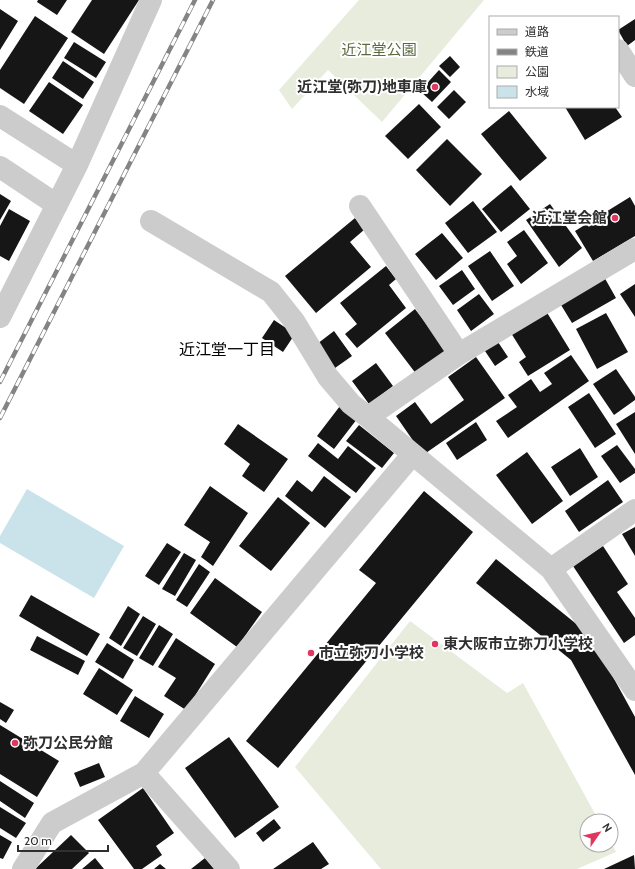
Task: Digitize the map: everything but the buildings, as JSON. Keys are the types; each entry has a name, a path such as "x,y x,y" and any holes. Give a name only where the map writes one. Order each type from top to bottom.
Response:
{"street":[{"path":"0,317 77,165 151,0"},
{"path":"619,52 635,76"},
{"path":"0,116 77,165"},
{"path":"0,167 57,205"},
{"path":"360,206 459,354"},
{"path":"151,221 271,292 294,321 328,377 351,404 551,569 635,690"},
{"path":"368,417 459,354 635,249"},
{"path":"23,869 52,823 144,773 412,455"},
{"path":"551,569 635,510"},
{"path":"144,773 229,869"}],"green space":[{"name":"近江堂公園","path":"359,0 484,0 382,122 328,70 292,109 279,90"},
{"path":"410,621 507,693 523,683 595,813 579,813 579,853 614,853 577,869 381,869 295,767"}],"water":[{"path":"27,489 124,546 94,598 0,543 0,536"}],"railway":[{"path":"0,382 195,0"},
{"path":"0,418 213,0"}],"place":[{"name":"近江堂(弥刀)地車庫","path":"435,87"},
{"name":"近江堂会館","path":"615,218"},
{"name":"東大阪市立弥刀小学校","path":"435,644"},
{"name":"市立弥刀小学校","path":"311,653"},
{"name":"弥刀公民分館","path":"15,743"}],"district":[{"name":"近江堂一丁目","path":"227,349"}]}
